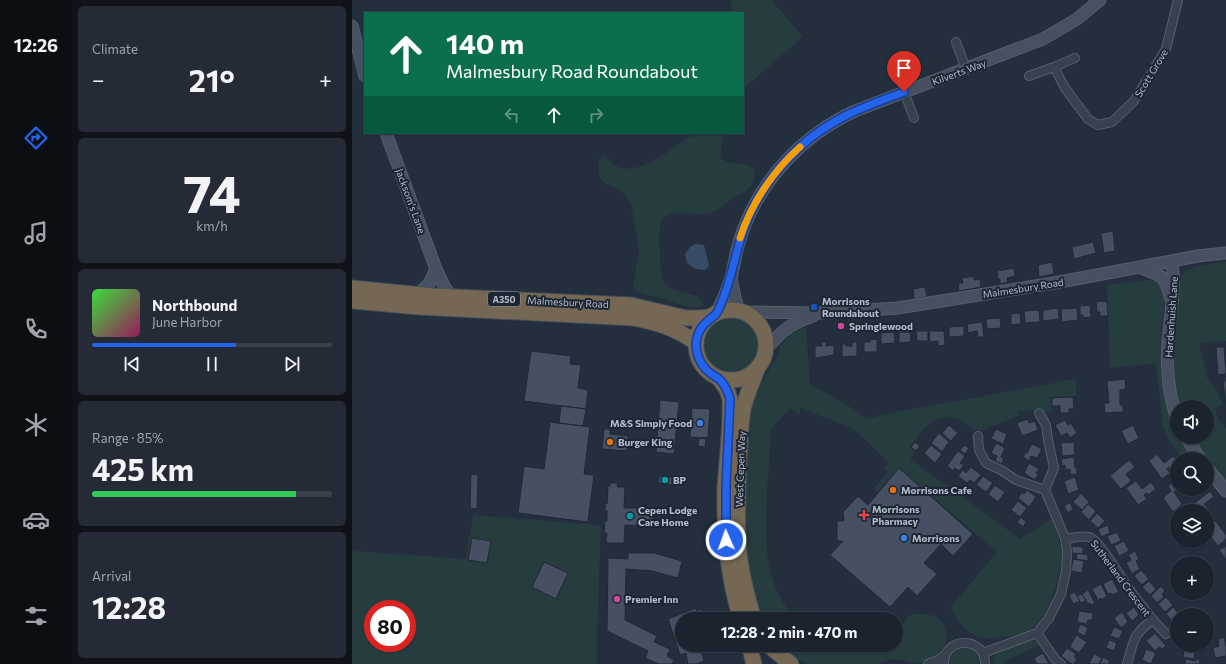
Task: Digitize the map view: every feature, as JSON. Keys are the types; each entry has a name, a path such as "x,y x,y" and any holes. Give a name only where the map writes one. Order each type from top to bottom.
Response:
{"highway":[{"name":"Malmesbury Road","path":"352,288 417,295 631,305 686,318 713,316"},
{"name":"Malmesbury Road","path":"352,302 412,307 633,318 656,323 673,329 689,337 696,343"},
{"name":"A350","path":"713,316 726,311 741,313"},
{"path":"713,316 701,328 696,343 699,358 704,367 714,376 729,380 739,379 749,375 758,367 764,357 766,349 765,338 761,328 751,317 741,313"},
{"name":"West Cepen Way","path":"752,612 740,559 738,500 743,415 758,367"},
{"name":"West Cepen Way","path":"719,378 727,390 730,399 725,529 729,572 739,612"},
{"path":"751,652 754,664"},
{"path":"776,652 791,664"}],"main road":[{"name":"Kilverts Way","path":"713,316 731,278 738,245 750,214 772,178 791,156 815,135 837,120 855,111 1050,36 1077,19 1100,0"},
{"path":"352,26 364,72"},
{"name":"Jacksom's Lane","path":"386,134 436,269 445,288 452,297"},
{"name":"Malmesbury Road","path":"741,313 819,313 898,308 1023,288 1172,262 1198,256 1226,253"},
{"name":"Hardenhuish Lane","path":"1171,400 1168,373 1168,344 1174,280 1172,262"},
{"path":"1140,267 1158,274 1164,279 1172,306"},
{"path":"417,295 429,284 436,269"},
{"name":"Kilverts Way","path":"731,278 734,295 741,313"},
{"name":"Malmesbury Road","path":"766,349 781,332 792,324 819,313"},
{"path":"1214,476 1226,491"}],"street":[{"name":"Scott Grove","path":"1054,67 1065,88 1088,119 1098,125 1112,122 1134,101 1166,49 1178,0"},
{"path":"956,42 966,69"},
{"path":"1029,76 1075,58"},
{"path":"904,92 914,118"},
{"path":"983,654 1036,633 1049,618 1061,594 1067,552 1064,538 1044,490 1054,468 1046,425 1039,413"},
{"path":"978,436 979,450 986,463 1001,470 1016,480 1044,490"},
{"name":"Sutherland Crescent","path":"1064,538 1070,539 1087,536 1092,538 1153,620 1166,634"},
{"name":"Sutherland Crescent","path":"1127,664 1138,633 1153,620"},
{"path":"1036,633 1061,664"},
{"path":"928,664 938,660 955,645 967,642 979,648 983,654 985,664"},
{"path":"944,664 945,655"}],"green space":[{"path":"730,0 773,0 803,37 744,88 744,12 732,12"},
{"path":"694,134 725,134 721,158 730,163 750,166 754,169 754,181 749,189 714,212 702,215 679,213 668,215 661,223 659,239 663,282 671,289 697,296 703,302 703,306 692,307 681,305 636,291 633,286 639,251 631,204 627,196 621,191 604,182 600,177 598,169 599,158 605,155 613,164 627,169 648,163"},
{"path":"1226,262 1226,341 1199,343 1207,378 1214,386 1223,404 1215,409 1219,421 1226,429 1226,482 1214,468 1214,452 1202,452 1196,444 1214,444 1214,400 1176,400 1172,375 1174,325 1181,277 1189,269 1208,264"},
{"path":"1148,280 1159,282 1166,294 1161,334 1170,400 1170,442 1163,427 1156,363 1110,368 1107,285"},
{"path":"726,317 738,317 748,321 756,329 760,339 760,351 756,361 748,369 738,373 726,373 716,369 708,361 704,351 704,339 708,329 716,321"},
{"path":"806,326 810,384 855,410 866,419 896,412 1076,379 1076,396 1050,397 1052,412 1043,412 1039,410 1018,411 1018,416 979,431 957,419 949,417 942,418 929,424 910,447 915,452 910,459 1020,539 1052,519 1061,552 1060,566 1052,599 1041,619 1034,627 1027,632 1016,636 993,638 977,636 965,629 950,608 997,552 899,468 878,492 874,488 888,472 884,468 888,462 855,430 801,408 799,415 790,408 771,431 766,505 767,557 778,594 789,612 758,612 744,553 747,424 753,398 777,356 781,345 791,334"},
{"path":"1172,444 1186,444 1191,452 1178,452"},
{"path":"473,515 601,525 597,664 352,664 352,551 466,559"},
{"path":"912,614 928,614 938,618 944,625 946,630 945,646 940,655 936,658 926,662 917,663 897,659 888,660 877,664 807,664 786,652 903,652 903,626"},
{"path":"1027,641 1035,641 1040,645 1005,661 1003,664 993,664 996,655 1006,648"},
{"path":"961,648 972,650 978,657 979,664 950,664 953,654"}],"water":[{"path":"696,244 704,245 709,266 705,270 696,269 687,263 685,254 690,247"}],"building":[{"path":"1113,231 1115,251 1104,253 1101,233"},
{"path":"1093,242 1096,253 1074,259 1072,247"},
{"path":"1052,262 1054,274 1039,277 1038,265"},
{"path":"1014,268 1015,276 1007,278 1008,282 1000,284 997,271"},
{"path":"974,276 974,280 980,279 981,287 959,291 958,283 963,283 962,278"},
{"path":"925,287 927,297 914,299 913,289"},
{"path":"1107,301 1108,316 1100,316 1100,312 1097,312 1096,302"},
{"path":"1090,305 1091,317 1083,318 1083,315 1080,315 1080,306"},
{"path":"1058,308 1059,319 1043,321 1043,310"},
{"path":"1077,308 1078,320 1062,322 1061,309"},
{"path":"1039,310 1040,322 1025,323 1024,311"},
{"path":"1020,313 1021,324 1011,325 1011,314"},
{"path":"1000,318 1001,328 987,329 986,319"},
{"path":"982,322 984,337 978,337 977,331 968,333 967,324"},
{"path":"964,326 964,336 949,337 949,327"},
{"path":"916,331 928,331 928,341 917,341"},
{"path":"929,331 944,331 945,345 938,346 938,341 930,342"},
{"path":"894,332 895,343 881,344 881,333"},
{"path":"899,332 910,332 911,342 899,343"},
{"path":"877,339 877,352 864,352 864,342 870,342 870,340"},
{"path":"821,342 826,342 826,346 834,345 834,355 815,358 815,346 822,346"},
{"path":"852,342 857,342 857,356 842,357 842,344 852,346"},
{"path":"1216,347 1224,347 1226,374 1218,375"},
{"path":"531,351 571,356 570,364 581,365 578,388 588,390 586,409 524,401"},
{"path":"1224,377 1226,377 1226,401 1223,381 1225,381"},
{"path":"1125,379 1126,389 1120,390 1120,405 1123,405 1123,412 1105,413 1104,403 1109,403 1107,381"},
{"path":"1073,397 1074,409 1069,409 1069,413 1060,413 1060,406 1052,406 1052,398"},
{"name":"BP","path":"660,400 679,402 674,454 656,452"},
{"path":"561,406 586,409 583,426 559,423"},
{"name":"M&S Simply Food","path":"692,408 710,409 708,438 690,437"},
{"path":"1028,419 1029,423 1035,421 1038,430 1022,436 1017,423"},
{"path":"1065,420 1068,425 1071,423 1077,433 1070,438 1067,433 1061,436 1055,425"},
{"path":"550,422 590,427 584,474 594,475 588,522 518,513 524,466 544,469"},
{"path":"949,425 958,433 951,441 942,433"},
{"path":"1133,425 1139,438 1128,444 1121,431"},
{"path":"604,429 610,429 610,434 628,436 627,451 602,449"},
{"path":"996,429 1007,434 1003,444 991,439"},
{"path":"939,433 949,442 942,452 931,443"},
{"path":"699,438 706,439 705,447 698,446"},
{"path":"915,442 920,446 916,451 911,447"},
{"path":"1074,442 1075,455 1062,456 1061,443"},
{"path":"996,443 1005,448 1001,457 1004,458 1002,464 995,461 997,456 991,453"},
{"path":"1032,444 1042,449 1037,458 1031,456 1029,461 1023,457"},
{"path":"931,445 942,454 935,463 924,453"},
{"path":"964,445 969,448 965,454 960,450"},
{"path":"958,451 965,456 960,463 964,465 959,471 955,468 953,471 947,466"},
{"path":"1157,454 1164,463 1170,458 1170,467 1167,469 1170,473 1162,479 1149,461"},
{"path":"1074,457 1077,474 1070,475 1070,469 1066,470 1065,465 1062,466 1061,459"},
{"path":"1129,460 1135,467 1126,474 1131,481 1121,489 1110,476"},
{"path":"1029,463 1039,469 1036,473 1038,474 1035,480 1024,473"},
{"path":"971,467 981,475 974,483 970,480 967,483 958,476 963,470 966,473"},
{"name":"Morrisons","path":"899,468 973,534 953,556 941,544 924,563 937,574 917,596 908,587 890,607 830,555 843,541 837,541 837,521 844,521 843,512 858,496 868,505"},
{"path":"471,474 478,475 477,509 470,508"},
{"name":"BP","path":"659,476 672,477 672,485 658,483"},
{"path":"983,476 993,483 986,492 976,485"},
{"path":"1075,477 1079,490 1068,494 1064,481"},
{"path":"1136,481 1142,489 1151,482 1156,489 1148,495 1147,493 1144,495 1147,499 1138,505 1126,488"},
{"name":"Cepen Lodge Care Home","path":"610,483 618,483 617,487 625,487 624,508 654,508 653,526 625,525 624,543 606,543 607,533 604,533 605,521 607,521 607,511 605,511 605,503 607,504 608,486 610,486"},
{"path":"995,485 1005,492 998,502 988,494"},
{"path":"1027,490 1036,497 1029,507 1018,498 1022,492 1024,494"},
{"path":"1170,492 1170,496 1177,496 1182,504 1170,504 1170,508 1163,498"},
{"path":"1081,493 1089,502 1082,510 1073,502"},
{"path":"1204,496 1214,497 1204,504 1193,504"},
{"path":"1018,501 1027,508 1020,517 1011,510"},
{"path":"1070,502 1073,509 1068,513 1064,506"},
{"path":"1088,504 1096,511 1089,520 1081,512"},
{"path":"1097,513 1105,521 1098,528 1090,521"},
{"path":"1021,517 1026,522 1023,527 1017,522"},
{"path":"1214,521 1226,535 1226,539 1218,546 1214,541"},
{"path":"1108,525 1110,533 1101,537 1098,529"},
{"path":"1117,532 1121,541 1111,545 1107,536"},
{"path":"472,538 491,541 487,563 468,560"},
{"path":"1124,541 1129,551 1119,556 1114,546"},
{"path":"1072,546 1083,547 1083,554 1072,553"},
{"path":"1226,546 1226,560 1219,550"},
{"path":"1135,551 1139,559 1136,561 1140,569 1132,574 1126,563 1131,560 1128,555"},
{"name":"Premier Inn","path":"628,553 654,553 682,561 678,578 652,571 626,569 625,620 657,636 654,642 670,649 667,656 674,660 672,664 659,664 645,658 648,651 607,631 608,558 628,559"},
{"path":"1077,553 1088,555 1088,561 1076,559"},
{"path":"1073,559 1084,561 1082,573 1071,571"},
{"path":"544,562 568,573 556,599 532,587"},
{"path":"1141,570 1149,579 1142,585 1134,576"},
{"path":"1112,579 1119,592 1112,595 1111,593 1108,594 1103,584"},
{"path":"1149,581 1156,589 1150,595 1142,587"},
{"path":"1101,584 1107,596 1101,600 1101,598 1098,600 1092,589"},
{"path":"1161,586 1165,591 1162,594 1164,597 1157,603 1151,596"},
{"path":"1088,590 1095,603 1092,605 1090,603 1088,604 1082,594"},
{"path":"1075,592 1080,601 1073,604 1069,595"},
{"path":"1082,594 1086,601 1081,603 1077,596"},
{"path":"1166,597 1173,605 1165,612 1158,604"},
{"path":"1134,607 1139,615 1132,621 1126,613"},
{"path":"696,608 697,611 702,609 703,612 686,612"},
{"path":"1170,610 1170,619 1166,614"},
{"path":"1079,611 1093,613 1092,620 1088,620 1087,624 1077,622"},
{"path":"1122,612 1128,622 1121,628 1114,618"},
{"path":"675,616 675,640 668,619"},
{"path":"1080,624 1088,628 1085,636 1077,632"},
{"path":"1114,627 1123,631 1119,639 1110,636"},
{"path":"1155,633 1166,646 1162,649 1160,647 1155,651 1146,641"},
{"path":"1076,635 1087,642 1079,653 1070,647"},
{"path":"1224,637 1226,656 1215,658 1214,648 1219,646 1218,639"},
{"path":"1109,640 1117,643 1114,651 1106,648"},
{"path":"1067,648 1076,654 1074,657 1077,659 1074,664 1061,656"},
{"path":"1146,649 1156,653 1151,664 1142,660"},
{"path":"679,652 702,652 704,661 696,664 688,664 686,653 680,655"},
{"path":"1184,652 1195,652 1194,659 1183,657"},
{"path":"1043,653 1049,664 1037,664 1034,658"},
{"path":"1094,654 1102,658 1099,664 1089,664"},
{"path":"1103,657 1110,661 1108,664 1100,664"},
{"path":"1186,659 1196,661 1196,659 1200,659 1199,664 1185,664"}],"slow traffic":[{"path":"740,238 750,214 763,191 780,168 800,147"}],"place":[{"name":"Morrisons Roundabout","path":"814,307"},
{"name":"Springlewood","path":"841,326"},
{"name":"M&S Simply Food","path":"700,423"},
{"name":"Burger King","path":"610,442"},
{"name":"BP","path":"665,480"},
{"name":"Morrisons Cafe","path":"893,490"},
{"name":"Morrisons Pharmacy","path":"864,515"},
{"name":"Cepen Lodge Care Home","path":"630,516"},
{"name":"Morrisons","path":"904,538"},
{"name":"Premier Inn","path":"617,599"}],"route":[{"path":"726,540 726,486 730,399 723,383 719,378 706,370 699,358 696,343 699,333 703,324 710,317 716,314 720,306 731,278 736,252 750,214 763,191 780,168 794,152 826,127 855,111 904,92"}]}
